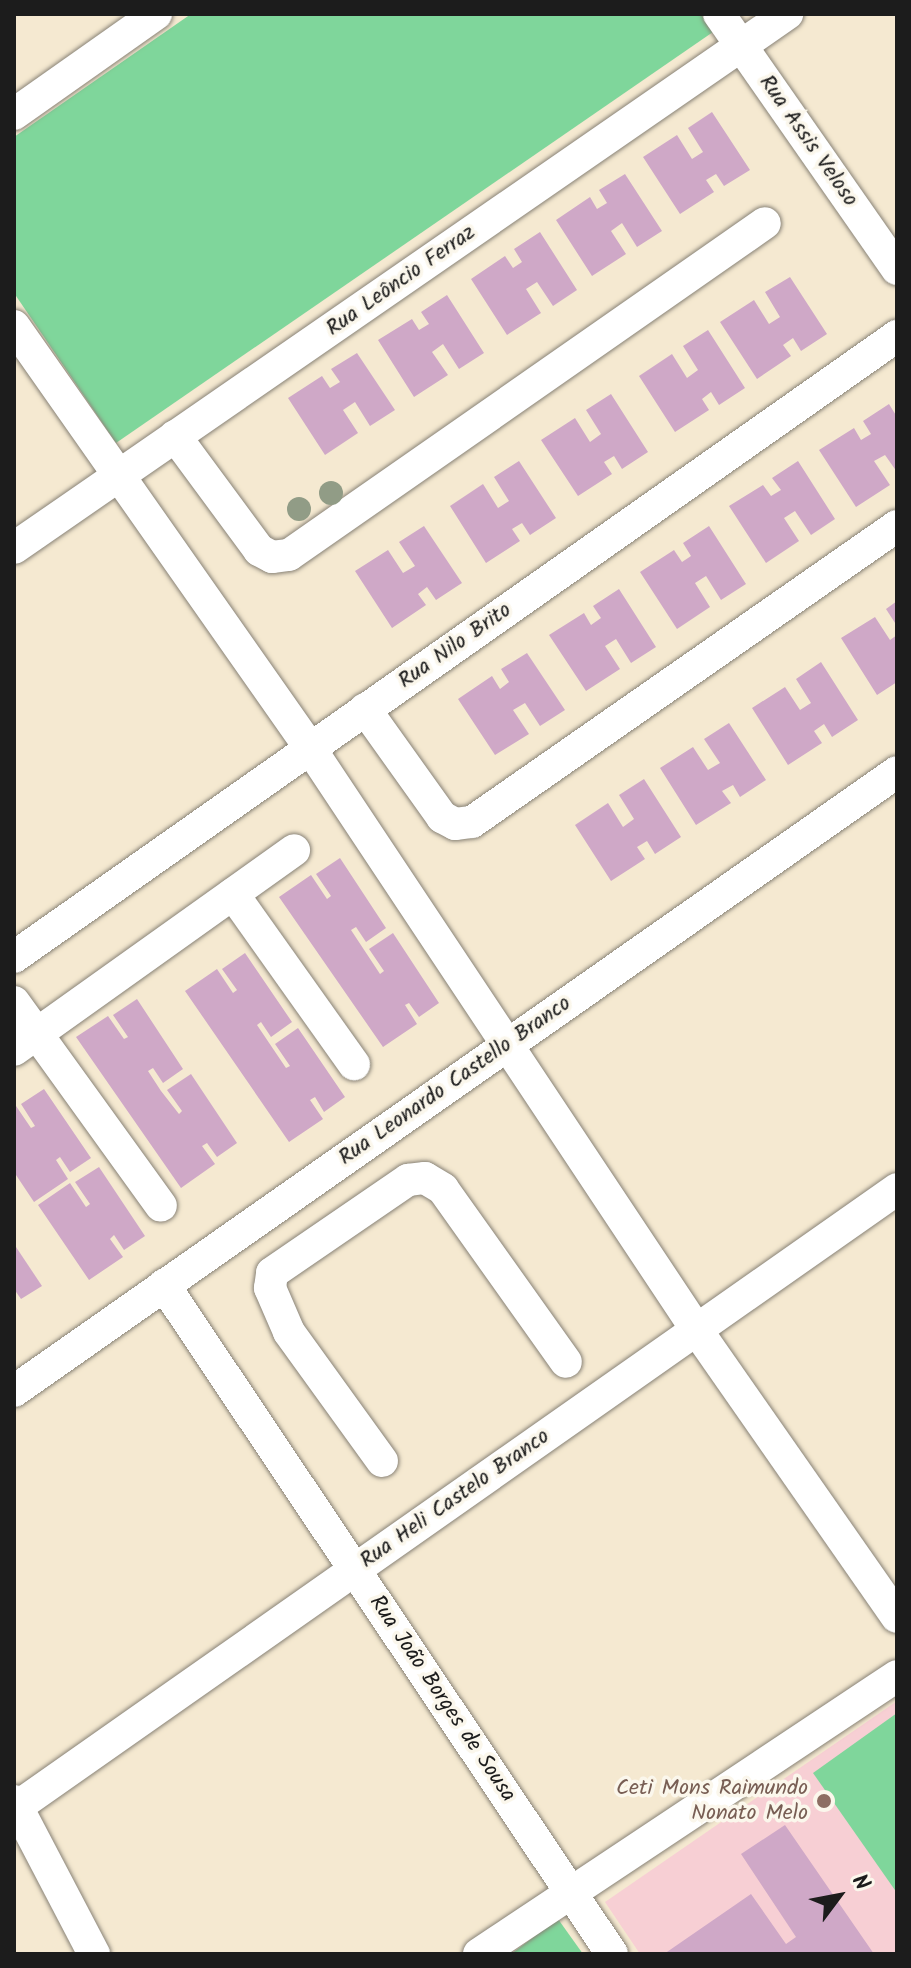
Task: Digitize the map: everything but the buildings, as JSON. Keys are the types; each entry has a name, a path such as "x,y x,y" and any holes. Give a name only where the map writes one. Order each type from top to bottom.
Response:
{"street":[{"path":"14,114 156,14"},
{"name":"Rua Assis Veloso","path":"719,14 897,269"},
{"name":"Rua Leôncio Ferraz","path":"14,548 787,14"},
{"path":"175,436 259,550 272,557 289,555 765,223"},
{"path":"14,326 310,748 696,1329 897,1617"},
{"name":"Rua Nilo Brito","path":"14,957 897,336"},
{"path":"365,709 442,817 455,824 472,822 897,526"},
{"name":"Rua Leonardo Castello Branco","path":"14,1391 897,772"},
{"path":"25,1042 294,850"},
{"path":"233,894 354,1064"},
{"path":"14,1002 25,1042 161,1206"},
{"path":"382,1461 289,1332 270,1288 272,1273 408,1180 425,1178 443,1189 566,1362"},
{"path":"306,1186 333,1231"},
{"name":"Rua Heli Castelo Branco","path":"15,1806 897,1189"},
{"name":"Rua João Borges de Sousa","path":"164,1285 612,1954"},
{"path":"479,1954 569,1891 897,1676"},
{"path":"15,1806 94,1954"}],"shaded area":[{"name":"Ceti Mons Raimundo Nonato Melo","path":"897,1701 897,1954 640,1954 605,1902"}],"green space":[{"path":"191,14 701,14 713,32 116,443 14,293 14,137"},
{"path":"897,1713 897,1893 813,1773"},
{"path":"558,1919 583,1954 511,1954"}],"place":[{"name":"Ceti Mons Raimundo Nonato Melo","path":"824,1801"}]}
